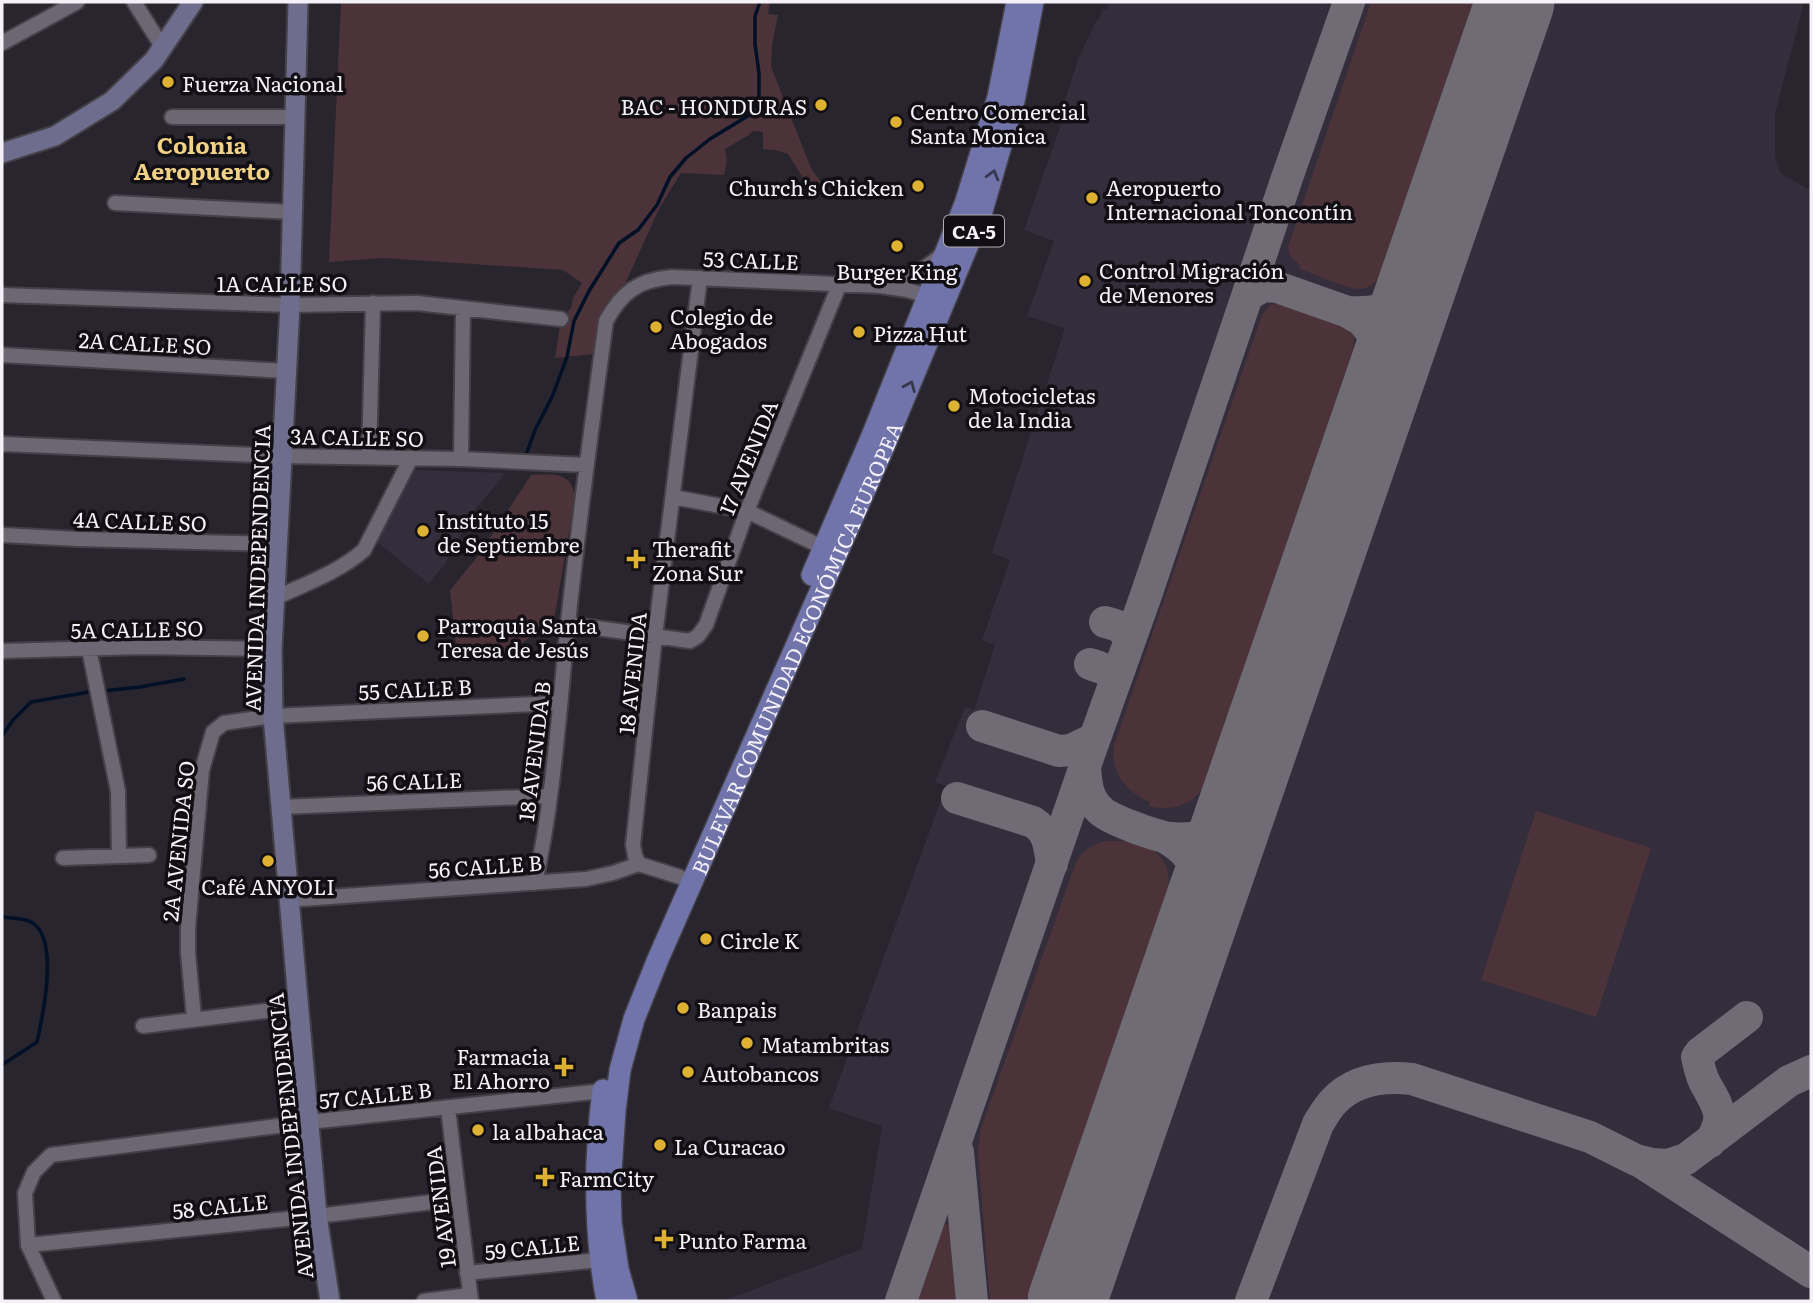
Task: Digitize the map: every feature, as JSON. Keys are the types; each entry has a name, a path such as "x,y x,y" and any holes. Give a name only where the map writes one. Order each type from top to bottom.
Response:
{"main road":[{"name":"BULEVAR COMUNIDAD ECONÓMICA EUROPEA","path":"607,1301 600,1260 596,1179 598,1128 615,1033 630,992 824,548 877,443 928,296 965,204 998,97 1017,2"},
{"name":"BULEVAR COMUNIDAD ECONÓMICA EUROPEA","path":"627,1301 618,1269 611,1222 610,1186 620,1070 634,1019 877,443 982,211 1014,101 1033,2"}],"street":[{"path":"2,43 77,2"},
{"path":"134,2 163,48"},
{"path":"2,153 55,136 112,101 154,60 193,2"},
{"name":"AVENIDA INDEPENDENCIA","path":"298,2 290,305 272,649 273,716 317,1216 330,1301"},
{"path":"172,117 294,117"},
{"path":"115,203 292,212"},
{"name":"53 CALLE","path":"881,286 906,280 928,267 946,250"},
{"name":"53 CALLE","path":"624,296 648,280 672,277 881,286 928,296"},
{"name":"18 AVENIDA","path":"639,864 633,845 655,636 700,278"},
{"name":"17 AVENIDA","path":"655,636 690,641 698,636 706,625 747,512 840,284"},
{"name":"1A CALLE SO","path":"2,295 290,305 417,303 561,319"},
{"name":"18 AVENIDA B","path":"534,883 542,850 549,796 606,321 624,296"},
{"path":"369,456 373,303"},
{"path":"461,459 463,308"},
{"name":"2A CALLE SO","path":"2,355 287,370"},
{"name":"3A CALLE SO","path":"2,444 282,456 461,459 587,466"},
{"path":"275,598 332,571 364,550 411,458"},
{"path":"673,496 747,512 824,548"},
{"name":"4A CALLE SO","path":"2,535 78,540 278,544"},
{"path":"568,624 655,636"},
{"name":"5A CALLE SO","path":"2,651 142,647 272,649"},
{"path":"89,649 118,791 119,856"},
{"name":"55 CALLE B","path":"273,716 560,703"},
{"name":"2A AVENIDA SO","path":"194,1018 188,928 202,770 213,732 224,723 273,716"},
{"name":"56 CALLE","path":"281,807 549,796"},
{"path":"62,858 149,855"},
{"path":"639,864 680,877"},
{"name":"56 CALLE B","path":"288,900 586,879 639,864"},
{"path":"143,1026 298,1007"},
{"name":"57 CALLE B","path":"27,1245 25,1193 34,1172 51,1155 309,1122 603,1091"},
{"name":"19 AVENIDA","path":"448,1108 470,1298"},
{"name":"58 CALLE","path":"27,1245 458,1199"},
{"path":"27,1245 54,1301"},
{"name":"59 CALLE","path":"467,1273 600,1260"},
{"path":"424,1301 470,1298"}],"shaded area":[{"path":"341,2 770,2 768,14 778,15 771,67 811,168 822,184 821,192 804,190 803,178 788,154 763,149 763,132 753,131 725,149 727,160 724,175 681,173 660,207 623,288 603,315 594,354 555,358 561,319 571,308 573,298 582,283 563,270 383,258 329,262"},
{"name":"Aeropuerto Internacional Toncontín","path":"1109,2 1804,2 1775,114 1775,158 1781,173 1811,191 1811,1301 722,1301 862,1249 882,1126 829,1108 946,786 935,782 965,707 974,710 995,645 982,640 1010,560 992,553 1065,328 1027,316 1054,241 1024,230 1061,124 1062,109 1079,57 1103,9 1107,10"},
{"path":"1371,2 1473,2 1378,279 1369,286 1358,289 1299,268 1300,265 1290,256 1288,247"},
{"path":"1296,302 1347,322 1354,334 1352,352 1205,783 1195,797 1182,805 1166,808 1149,806 1150,802 1127,787 1117,772 1114,745 1262,315 1270,305 1284,303 1295,306"},
{"name":"Instituto 15 de Septiembre","path":"412,470 506,473 473,512 445,564 429,584 377,542"},
{"path":"531,475 564,478 573,488 575,496 554,620 539,626 532,636 501,658 458,662 450,590 478,556"},
{"path":"1536,811 1651,848 1596,1017 1481,980"},
{"path":"1131,840 1149,847 1162,858 1168,873 1168,893 1026,1301 990,1301 978,1152 980,1131 1076,862 1086,850 1099,843"},
{"path":"945,1224 953,1228 960,1301 918,1301 943,1227"}],"waterway":[{"path":"526,455 567,357 574,321 619,243 638,230 657,205 670,177 686,158 710,139 751,114 759,95 755,16 760,2"},
{"path":"103,691 184,679"},
{"path":"2,736 31,702 95,691"},
{"path":"2,917 29,921 39,929 45,942 47,958 46,995 37,1042 2,1065"}],"taxiway":[{"path":"901,1301 1349,2"},
{"path":"1348,312 1387,308 1404,296 1425,263"},
{"path":"1248,295 1263,286 1277,287 1348,312 1362,320 1382,352 1384,384"},
{"path":"1105,622 1124,630 1129,642"},
{"path":"1090,664 1109,673 1114,685"},
{"path":"982,726 1059,751 1071,750 1094,739"},
{"path":"1085,766 1090,795 1100,810 1123,823 1163,837 1186,838 1208,834 1223,824 1239,806"},
{"path":"957,798 1033,822 1045,835 1052,864"},
{"path":"1166,838 1189,856 1208,897"},
{"path":"1710,1142 1718,1126 1719,1113 1703,1079 1697,1057 1747,1017"},
{"path":"1251,1301 1318,1124 1334,1101 1351,1088 1381,1079 1412,1079 1590,1137 1636,1160 1668,1165 1686,1159 1789,1081 1811,1071"},
{"path":"958,1152 972,1301"},
{"path":"1641,1162 1811,1272"}],"runway":[{"path":"1067,1301 1515,2"}],"place":[{"name":"Fuerza Nacional","path":"168,82"},
{"name":"BAC - HONDURAS","path":"821,105"},
{"name":"Centro Comercial Santa Monica","path":"896,122"},
{"name":"Church's Chicken","path":"918,186"},
{"name":"Aeropuerto Internacional Toncontín","path":"1092,198"},
{"name":"Burger King","path":"897,246"},
{"name":"Control Migración de Menores","path":"1085,281"},
{"name":"Colegio de Abogados","path":"656,327"},
{"name":"Pizza Hut","path":"859,332"},
{"name":"Motocicletas de la India","path":"954,406"},
{"name":"Instituto 15 de Septiembre","path":"423,531"},
{"name":"Therafit Zona Sur","path":"636,559"},
{"name":"Parroquia Santa Teresa de Jesús","path":"423,636"},
{"name":"Café ANYOLI","path":"268,861"},
{"name":"Circle K","path":"706,939"},
{"name":"Banpais","path":"683,1008"},
{"name":"Matambritas","path":"747,1043"},
{"name":"Farmacia El Ahorro","path":"564,1067"},
{"name":"Autobancos","path":"688,1072"},
{"name":"la albahaca","path":"478,1130"},
{"name":"La Curacao","path":"660,1145"},
{"name":"FarmCity","path":"545,1177"},
{"name":"Punto Farma","path":"664,1239"}],"district":[{"name":"Colonia Aeropuerto","path":"202,157"}]}
